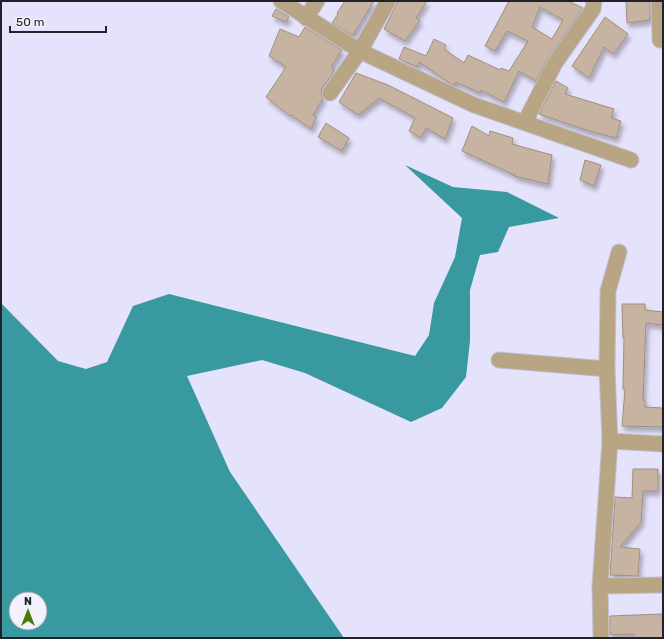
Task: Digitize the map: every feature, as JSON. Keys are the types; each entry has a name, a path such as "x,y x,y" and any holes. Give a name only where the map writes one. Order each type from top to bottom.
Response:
{"street":[{"path":"281,1 360,51 474,105 632,160"},
{"path":"306,18 317,1"},
{"path":"330,93 360,51 388,1"},
{"path":"525,122 555,63 594,8 594,1"},
{"path":"659,1 660,40"},
{"path":"601,638 600,586 610,441 607,369 608,291 619,252"},
{"path":"499,360 607,369"},
{"path":"610,441 663,444"},
{"path":"600,586 663,585"}],"shaded area":[{"path":"405,165 453,187 507,192 559,218 509,227 498,252 480,255 470,290 470,341 466,377 442,408 411,422 305,373 262,360 187,376 230,472 344,638 1,638 1,303 58,361 86,369 107,362 133,306 169,294 415,356 429,335 434,303 455,257 462,218"}],"building":[{"path":"345,1 374,1 353,35 332,23"},
{"path":"398,1 427,1 416,18 420,20 405,41 384,29"},
{"path":"509,1 568,1 583,8 548,58 536,81 519,71 504,102 481,90 480,93 456,82 454,86 419,62 417,67 399,59 404,47 426,56 434,39 446,45 444,49 464,63 468,55 500,70 501,68 509,71 528,41 507,31 495,51 485,46","holes":["540,7 563,20 552,39 532,27"]},
{"path":"626,1 650,1 650,20 627,23"},
{"path":"276,9 289,17 286,22 272,16"},
{"path":"605,17 628,34 613,54 604,47 589,78 572,66"},
{"path":"305,27 342,50 331,67 334,69 332,75 322,88 321,93 323,98 313,115 316,117 311,129 291,115 290,116 266,97 286,67 269,56 280,29 299,37"},
{"path":"356,73 388,85 453,118 445,139 426,128 421,138 409,131 415,118 379,98 358,115 339,102"},
{"path":"556,81 568,88 565,94 614,109 611,118 621,121 616,138 586,130 539,114"},
{"path":"326,123 349,138 342,151 318,137"},
{"path":"472,126 489,136 490,131 513,138 512,144 552,155 548,184 514,176 515,175 462,151"},
{"path":"585,160 601,165 594,186 580,180"},
{"path":"622,304 645,304 645,310 663,312 663,325 646,323 643,400 645,400 645,407 663,408 663,427 622,426 625,389 623,389 624,338"},
{"path":"633,469 658,469 658,491 643,491 641,522 620,547 640,549 638,576 610,575 615,497 632,498"},
{"path":"662,614 663,638 634,638 634,634 610,635 610,616"}]}
